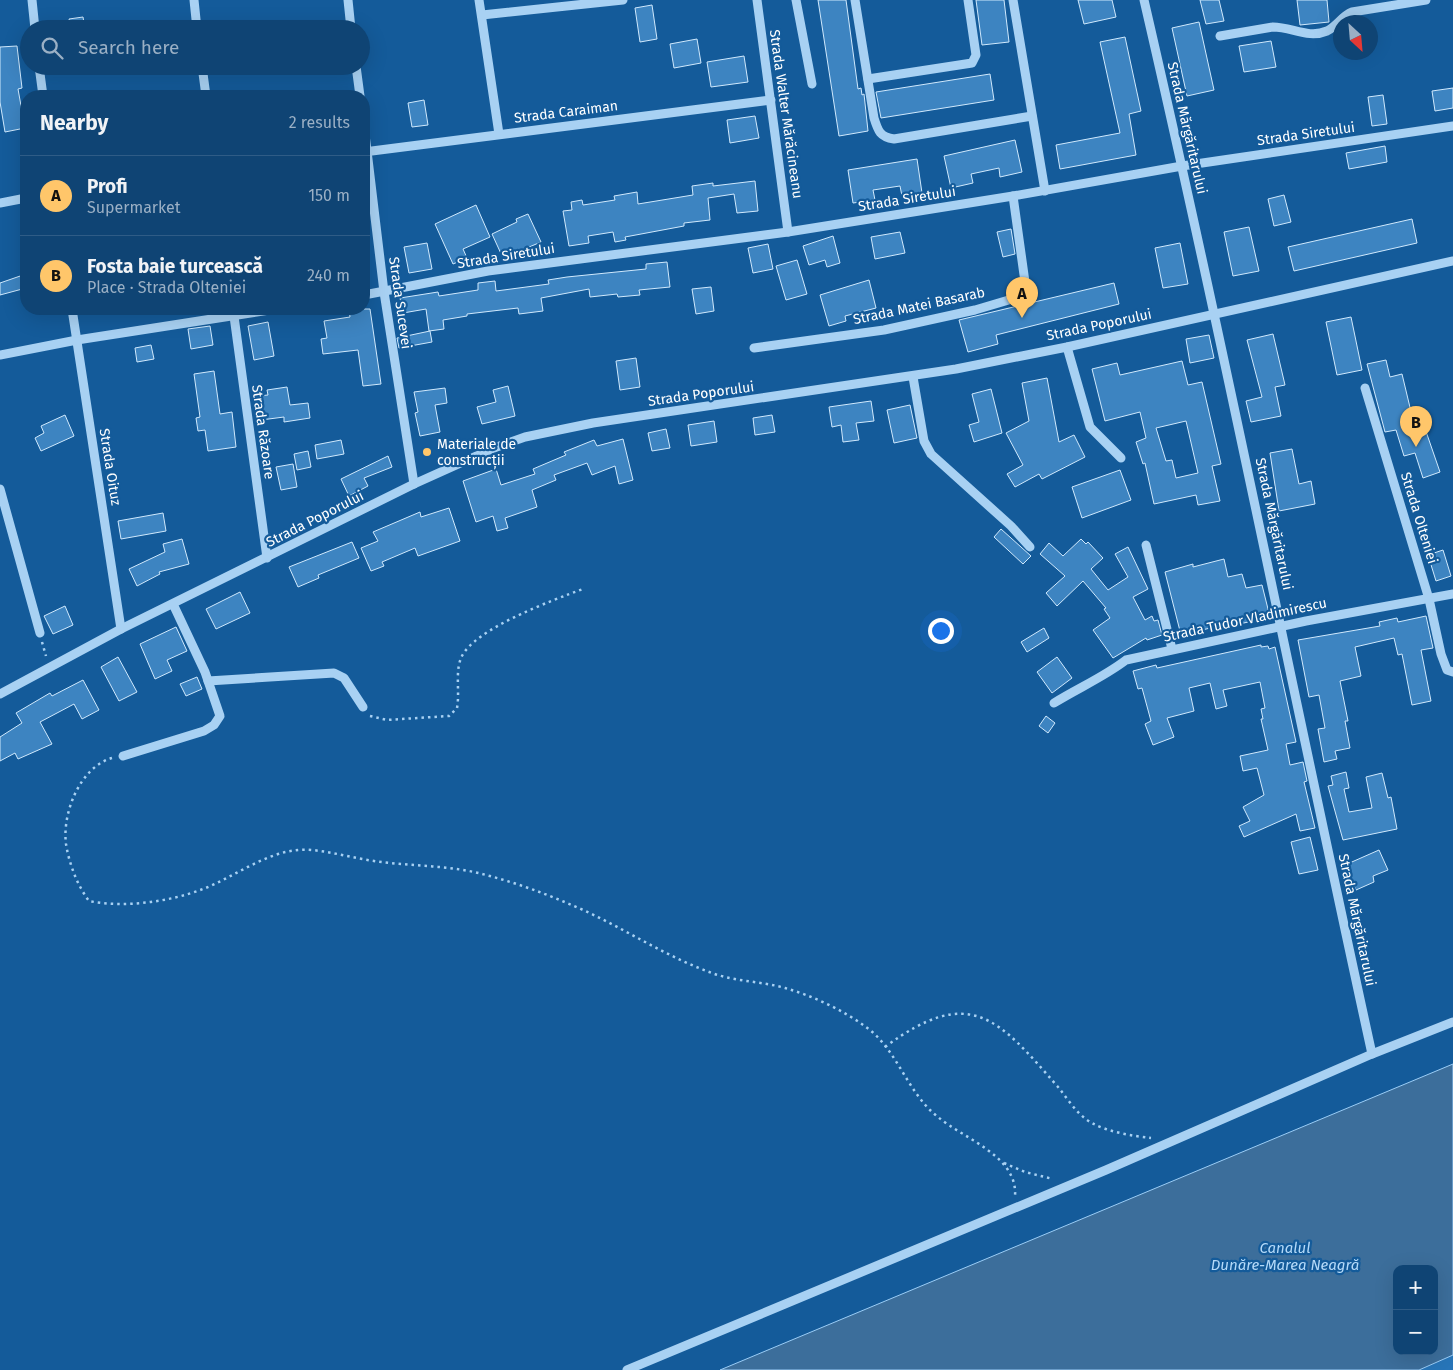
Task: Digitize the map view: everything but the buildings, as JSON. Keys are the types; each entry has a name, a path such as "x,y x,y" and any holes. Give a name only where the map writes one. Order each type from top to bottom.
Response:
{"street":[{"path":"32,0 34,20"},
{"path":"194,0 196,20"},
{"path":"348,0 350,20"},
{"path":"479,0 499,134"},
{"path":"482,15 624,0"},
{"name":"Strada Walter Mărăcineanu","path":"757,0 788,232"},
{"path":"796,0 812,84"},
{"path":"855,0 876,125 878,132 883,138 894,139 1032,116"},
{"path":"868,79 972,63 976,55 968,0"},
{"path":"1013,0 1045,191"},
{"name":"Strada Mărgăritarului","path":"1144,0 1215,314 1372,1054"},
{"path":"1220,36 1273,27 1282,27 1300,34 1321,32 1333,27 1345,15 1352,12 1426,0"},
{"path":"40,75 42,90"},
{"path":"203,75 205,90"},
{"path":"357,75 359,90"},
{"name":"Strada Caraiman","path":"370,151 771,100"},
{"name":"Strada Siretului","path":"370,294 488,272 788,232 1045,191 1182,166 1453,126"},
{"name":"Strada Sucevei","path":"370,189 414,484"},
{"name":"Strada Matei Basarab","path":"754,348 884,330 975,310 1012,299 1021,291 1025,282 1013,196"},
{"path":"0,203 20,199"},
{"name":"Strada Poporului","path":"0,694 121,629 414,484 494,448 564,428 913,377 1067,347 1453,260"},
{"name":"Strada Oituz","path":"73,315 121,629"},
{"path":"0,355 217,315"},
{"name":"Strada Răzoare","path":"234,315 267,558"},
{"path":"1067,347 1090,427 1093,433 1121,458"},
{"path":"913,377 924,441 931,454 1011,526 1030,547"},
{"name":"Strada Olteniei","path":"1365,388 1429,599 1444,664 1447,670 1453,672"},
{"path":"0,488 40,633"},
{"path":"1146,545 1172,649"},
{"name":"Strada Tudor Vladimirescu","path":"1054,703 1087,683 1109,673 1126,660 1281,626 1453,594"},
{"path":"123,756 190,736 214,725 220,716 208,681 173,604"},
{"path":"208,681 334,673 344,678 363,707"},
{"path":"627,1370 1175,1140 1372,1054 1453,1022"}],"path":[{"path":"363,707 368,715 387,720 449,716 457,708 460,660 466,650 507,621 583,589"},
{"path":"40,633 49,666"},
{"path":"123,756 105,760 91,769 78,790 68,821 66,843 81,890 88,901 128,904 202,890 276,856 310,849 376,861 474,872 526,887 576,907 691,965 716,975 785,988 821,1002 868,1028 885,1047 922,1102 937,1117 1003,1162 1025,1172 1052,1179 1080,1180"},
{"path":"885,1047 909,1030 942,1016 966,1012 982,1016 1008,1033 1031,1056 1079,1113 1092,1123 1142,1137 1175,1140"},
{"path":"1003,1162 1013,1177 1016,1193 1012,1208"}],"shaded area":[{"path":"1453,1355 1453,1370 1419,1370"}],"water":[{"name":"Canalul Dunăre-Marea Neagră","path":"1453,1064 1453,1355 1419,1370 720,1370"}],"place":[{"name":"Profi","path":"1022,318"},
{"name":"Fosta baie turcească","path":"1416,447"},
{"name":"Materiale de construcții","path":"427,452"}]}
